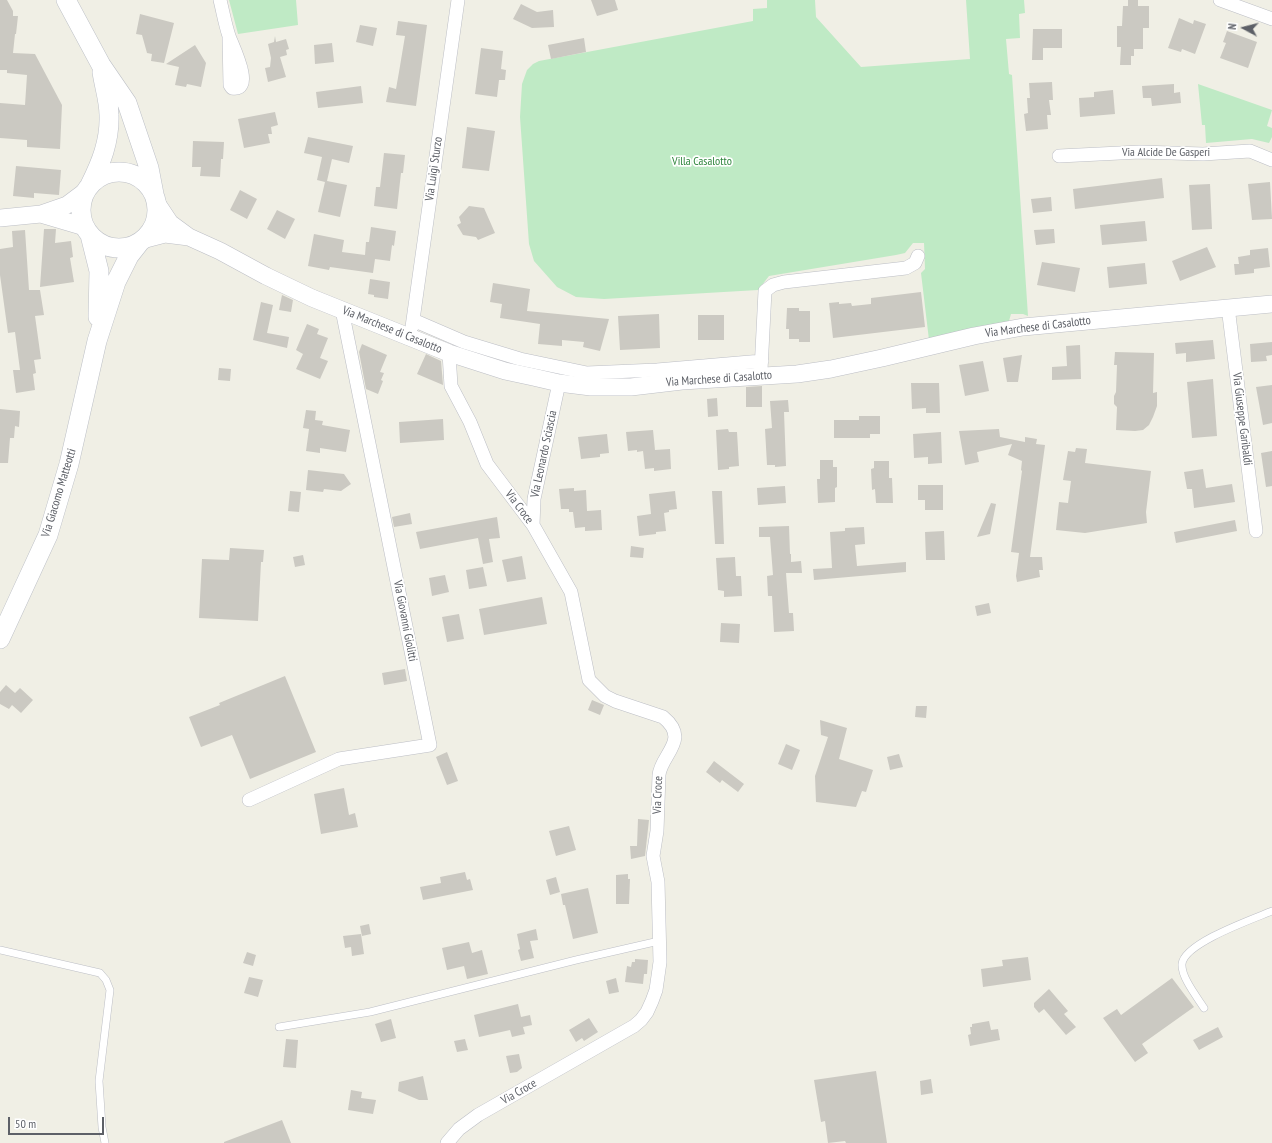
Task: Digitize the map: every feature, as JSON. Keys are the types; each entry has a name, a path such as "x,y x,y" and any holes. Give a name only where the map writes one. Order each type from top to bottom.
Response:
{"main road":[{"path":"66,0 100,65 127,104 149,168 155,200 156,219 148,234 130,256 116,282 97,341"},
{"path":"97,341 99,271 88,231 82,218 81,208 83,199 100,164 107,143 109,129 109,114 100,65"},
{"path":"88,189 95,181 103,176 120,172 129,174 141,180 151,190 155,200"},
{"path":"88,231 101,243 114,248 132,246 141,241"},
{"name":"Via Giacomo Matteotti","path":"0,639 48,535 69,464 97,341"}],"street":[{"path":"220,0 229,36"},
{"name":"Via Luigi Sturzo","path":"410,337 458,0"},
{"path":"1220,0 1272,19"},
{"name":"Via Alcide De Gasperi","path":"1059,156 1140,152 1203,154 1250,151 1272,160"},
{"path":"0,218 41,214 67,205 88,189"},
{"path":"155,200 170,223 189,237"},
{"path":"41,214 88,231"},
{"path":"141,241 165,234 189,237"},
{"name":"Via Marchese di Casalotto","path":"189,237 220,251 286,285 342,310 449,353 506,371 559,383 591,387 631,387 682,381 761,368 797,374 831,369 974,336 1023,327 1272,304"},
{"path":"413,320 464,342 520,359 587,373 761,368 765,291 773,285 784,282 906,268 915,263 918,256"},
{"name":"Via Giuseppe Garibaldi","path":"1228,307 1256,531"},
{"name":"Via Giovanni Giolitti","path":"249,800 340,759 430,745 342,310"},
{"name":"Via Croce","path":"447,1143 459,1129 478,1115 634,1026 647,1012 656,990 660,962 658,882 653,856 657,831 660,768 674,744 675,736 669,722 663,717 604,696 597,690 590,680 571,592 533,525 487,464 470,422 451,386 449,353"},
{"name":"Via Leonardo Sciascia","path":"533,525 534,499 559,383"}],"lane":[{"path":"1204,1008 1183,973 1182,963 1186,954 1218,933 1272,911"},
{"path":"279,1027 370,1012 576,960 659,941"},
{"path":"0,950 100,973 106,980 110,990 99,1081 102,1127 105,1143"}],"green space":[{"path":"229,0 296,0 298,25 238,34"},
{"name":"Villa Casalotto","path":"767,0 815,0 816,17 861,67 970,59 966,0 1024,0 1025,13 1019,14 1020,38 1006,39 1009,74 1012,75 1028,316 1023,314 1011,314 1009,321 929,340 921,273 925,269 924,243 913,243 905,253 896,255 769,276 758,290 604,299 576,297 557,287 534,261 529,244 520,117 522,84 527,70 539,61 753,21 753,9 767,8"},
{"path":"1198,84 1272,110 1267,126 1272,128 1272,137 1269,143 1252,139 1206,143 1205,125 1202,125"}],"building":[{"path":"0,0 7,0 13,11 13,16 18,16 13,53 35,54 62,105 60,149 27,147 27,140 0,138 0,103 25,105 27,75 7,73 7,70 0,70"},
{"path":"591,0 615,0 618,10 597,16"},
{"path":"1128,0 1138,0 1138,6 1149,6 1149,28 1143,28 1143,49 1134,49 1134,56 1131,56 1131,65 1120,65 1121,47 1117,47 1117,26 1122,26 1123,6 1128,6"},
{"path":"521,4 537,12 553,10 554,27 532,28 513,19"},
{"path":"140,14 174,23 164,63 151,61 152,54 147,53 142,35 136,34"},
{"path":"1179,18 1193,24 1194,20 1206,24 1195,54 1182,49 1181,52 1168,48"},
{"path":"398,21 427,25 416,106 386,102 389,87 396,89 405,36 396,35"},
{"path":"360,25 377,28 373,46 356,42"},
{"path":"1033,29 1062,29 1062,48 1043,48 1043,60 1032,60"},
{"path":"1227,31 1257,42 1248,68 1220,58 1226,43 1223,42"},
{"path":"275,36 276,42 286,39 289,49 286,50 287,55 280,57 286,77 268,82 265,68 270,67 271,58 268,44 274,42"},
{"path":"584,38 586,52 551,59 548,45"},
{"path":"332,43 334,62 315,64 314,45"},
{"path":"195,45 206,63 201,87 187,84 186,87 175,85 179,67 166,64"},
{"path":"481,48 503,51 501,69 506,70 505,80 499,80 497,97 475,94"},
{"path":"1052,82 1053,100 1049,100 1051,115 1047,115 1048,129 1026,131 1024,114 1028,113 1027,98 1030,98 1029,83"},
{"path":"1174,84 1174,93 1180,92 1181,103 1152,106 1151,98 1143,98 1142,86"},
{"path":"361,86 363,103 318,108 316,92"},
{"path":"1113,90 1115,114 1080,117 1079,98 1094,97 1094,92"},
{"path":"275,112 278,125 271,127 272,134 268,134 270,143 244,148 238,119"},
{"path":"467,127 495,131 489,171 462,168"},
{"path":"308,137 353,146 349,163 332,159 327,181 347,185 340,217 318,212 325,182 317,180 322,157 304,153"},
{"path":"193,141 224,142 220,177 200,176 201,167 192,167"},
{"path":"384,153 405,155 403,173 401,173 397,209 374,206 376,187 380,187"},
{"path":"16,166 61,170 59,195 34,193 34,198 13,196"},
{"path":"1162,178 1164,198 1075,209 1073,189"},
{"path":"1270,182 1272,219 1252,220 1248,184"},
{"path":"1210,184 1212,229 1192,230 1189,185"},
{"path":"240,190 257,199 247,219 230,210"},
{"path":"1051,197 1052,211 1033,213 1031,199"},
{"path":"469,206 484,208 495,233 478,240 476,237 463,235 457,225 461,223 459,217"},
{"path":"277,210 295,219 285,239 267,229"},
{"path":"1145,221 1147,241 1102,245 1100,225"},
{"path":"371,227 396,231 390,261 375,259 373,273 330,267 329,270 308,266 314,234 344,240 342,252 365,255 366,242 369,242"},
{"path":"44,229 56,229 55,243 71,241 73,257 70,258 74,282 40,287"},
{"path":"1054,229 1055,243 1036,245 1034,230"},
{"path":"25,230 29,290 40,290 44,315 35,316 41,359 34,360 36,373 33,374 35,390 16,393 13,370 20,370 15,332 8,333 0,275 0,249 13,247 12,231"},
{"path":"1207,247 1216,267 1180,281 1172,261"},
{"path":"1268,248 1270,267 1254,269 1254,273 1235,275 1234,264 1239,264 1238,257 1250,255 1250,250"},
{"path":"1042,262 1080,268 1075,292 1037,285"},
{"path":"1145,263 1147,284 1109,288 1107,267"},
{"path":"370,279 390,282 388,299 374,297 374,295 368,294"},
{"path":"493,283 530,289 527,311 609,319 600,351 583,347 584,342 562,340 562,346 538,344 540,324 500,318 502,304 490,302"},
{"path":"921,292 925,327 833,338 829,303 851,303 852,306 871,304 871,298"},
{"path":"282,295 293,300 291,312 279,310"},
{"path":"261,302 273,305 267,333 289,337 287,348 253,340"},
{"path":"787,308 799,308 799,311 810,311 810,342 799,342 799,339 789,339 789,329 786,329"},
{"path":"659,314 660,348 620,350 618,316"},
{"path":"698,315 724,315 724,340 698,340"},
{"path":"307,324 319,329 317,334 328,338 320,358 328,361 320,379 296,369 303,354 296,350"},
{"path":"1213,340 1215,359 1186,362 1186,353 1176,354 1175,343"},
{"path":"1272,342 1272,355 1266,356 1267,361 1251,362 1250,344"},
{"path":"362,344 387,355 380,372 384,373 381,380 383,381 378,394 366,389 359,352"},
{"path":"1080,345 1081,379 1052,380 1052,367 1067,366 1066,346"},
{"path":"1115,352 1154,353 1153,393 1157,392 1157,406 1149,425 1143,430 1116,430 1117,407 1114,404 1114,396 1116,392 1117,365 1114,365"},
{"path":"426,354 441,361 443,385 417,374"},
{"path":"1022,355 1018,382 1007,382 1003,358"},
{"path":"983,361 989,391 965,396 959,365"},
{"path":"219,368 231,369 230,381 218,380"},
{"path":"1213,379 1217,436 1192,438 1187,382"},
{"path":"911,383 939,383 940,413 926,413 926,408 912,409"},
{"path":"1272,385 1272,423 1263,425 1256,387"},
{"path":"762,386 762,407 746,407 746,387"},
{"path":"717,398 718,416 708,417 707,399"},
{"path":"788,400 789,412 784,412 786,466 775,467 775,465 767,465 765,429 772,428 770,401"},
{"path":"0,409 20,411 19,427 15,426 14,438 10,438 8,463 0,463"},
{"path":"306,410 316,411 315,420 323,421 322,425 350,430 346,452 320,448 320,453 306,451 309,429 303,428"},
{"path":"859,416 880,416 880,434 870,434 870,438 834,438 834,420 859,420"},
{"path":"443,419 444,440 400,443 399,422"},
{"path":"728,429 729,432 737,432 739,466 718,470 716,430"},
{"path":"999,429 1000,437 1025,442 1025,437 1037,439 1036,444 1045,445 1030,557 1042,557 1043,570 1039,570 1040,577 1017,582 1016,576 1019,553 1011,552 1022,471 1022,461 1008,455 1012,444 977,452 979,462 965,465 959,431"},
{"path":"653,430 655,450 670,449 671,469 654,471 654,468 645,469 643,451 628,451 626,432"},
{"path":"941,432 942,463 928,464 928,457 914,458 913,434"},
{"path":"607,434 609,453 600,454 600,457 581,459 578,437"},
{"path":"1076,448 1087,449 1085,463 1151,471 1146,512 1147,523 1085,533 1056,530 1059,502 1068,503 1071,481 1063,480 1068,451 1075,452"},
{"path":"1272,451 1272,486 1266,487 1261,453"},
{"path":"820,460 833,460 833,467 837,467 835,502 818,503 817,479 820,479"},
{"path":"874,461 889,461 889,478 892,478 893,503 876,503 875,489 872,490 871,469 874,468"},
{"path":"1203,469 1206,488 1232,484 1235,502 1194,508 1192,489 1187,489 1184,472"},
{"path":"308,470 344,474 351,484 341,491 324,489 323,492 306,490"},
{"path":"918,485 943,485 943,510 925,510 925,500 918,500"},
{"path":"785,486 786,503 758,505 757,488"},
{"path":"574,488 574,491 586,490 587,511 601,510 602,530 585,531 585,527 575,528 573,512 569,512 569,509 561,509 559,489"},
{"path":"290,491 301,492 299,512 288,511"},
{"path":"675,491 677,509 669,510 669,512 664,513 666,531 639,536 637,516 651,514 649,494"},
{"path":"712,491 722,491 724,544 715,544"},
{"path":"991,503 996,504 990,534 977,537"},
{"path":"410,513 412,524 394,527 392,517"},
{"path":"497,517 500,538 489,539 493,562 483,564 478,538 420,549 416,532"},
{"path":"1235,520 1237,531 1176,543 1174,532"},
{"path":"789,526 791,562 801,561 802,573 786,573 789,613 793,613 794,631 774,632 772,596 768,596 767,576 773,575 770,537 759,537 759,527"},
{"path":"864,527 865,544 855,545 857,566 906,562 906,572 814,580 813,569 832,568 830,532 845,531 845,528"},
{"path":"944,531 945,560 926,560 925,532"},
{"path":"631,546 644,548 643,558 630,557"},
{"path":"230,548 264,550 263,562 261,562 258,621 199,618 202,559 229,560"},
{"path":"303,555 305,565 295,567 293,557"},
{"path":"522,556 526,579 507,582 502,560"},
{"path":"735,557 736,576 741,576 742,596 724,597 724,591 718,590 716,558"},
{"path":"483,567 487,586 469,589 466,570"},
{"path":"445,575 449,592 432,596 429,578"},
{"path":"542,597 547,624 484,635 479,609"},
{"path":"989,603 991,613 977,616 975,606"},
{"path":"459,614 464,639 447,642 442,617"},
{"path":"721,623 740,624 739,643 720,642"},
{"path":"405,669 407,681 384,685 382,673"},
{"path":"285,676 316,752 250,779 232,735 201,747 189,717"},
{"path":"6,685 15,693 20,688 33,700 21,713 12,705 9,709 0,704 0,692"},
{"path":"592,700 604,705 600,715 588,710"},
{"path":"916,706 927,706 926,718 915,717"},
{"path":"820,720 847,728 839,759 873,770 866,792 862,791 856,807 816,802 815,776 828,737 821,735"},
{"path":"786,744 800,750 792,770 778,764"},
{"path":"447,752 458,781 447,785 436,757"},
{"path":"899,754 903,767 890,770 887,757"},
{"path":"714,761 744,784 738,792 722,780 720,783 706,772"},
{"path":"344,788 349,815 355,813 358,827 321,834 314,794"},
{"path":"638,819 649,820 645,856 631,859 630,846 637,846"},
{"path":"569,826 576,850 556,856 549,831"},
{"path":"465,872 467,880 470,879 473,890 423,900 420,887 441,883 440,877"},
{"path":"628,874 628,879 630,879 629,904 616,904 616,875"},
{"path":"556,877 560,892 550,895 546,880"},
{"path":"588,888 598,933 573,939 561,894"},
{"path":"369,924 371,934 362,936 360,926"},
{"path":"536,929 538,940 530,941 534,958 521,961 518,950 520,949 517,934"},
{"path":"361,934 364,954 352,956 351,947 345,948 343,936"},
{"path":"469,942 472,953 482,950 488,974 467,979 464,966 447,970 442,948"},
{"path":"247,952 256,955 253,966 243,963"},
{"path":"1028,957 1031,980 983,987 981,969 1003,966 1002,960"},
{"path":"635,959 648,960 647,974 644,974 643,984 625,982 627,966 631,967 632,962 635,962"},
{"path":"249,977 263,980 258,997 244,993"},
{"path":"616,978 619,992 609,994 606,981"},
{"path":"1172,978 1194,1007 1142,1044 1148,1053 1135,1062 1103,1018 1117,1009 1121,1015"},
{"path":"1049,989 1068,1011 1064,1014 1076,1027 1066,1035 1044,1009 1039,1013 1034,1007 1034,1003"},
{"path":"518,1004 521,1017 530,1015 532,1025 523,1027 525,1034 512,1037 510,1030 479,1037 474,1015"},
{"path":"589,1018 598,1032 584,1041 582,1038 576,1042 569,1030"},
{"path":"391,1019 396,1038 381,1042 375,1024"},
{"path":"989,1021 991,1030 998,1029 1000,1040 970,1046 968,1035 971,1034 970,1027 972,1027 972,1024"},
{"path":"1218,1027 1223,1037 1199,1050 1193,1040"},
{"path":"286,1039 298,1040 296,1068 283,1067"},
{"path":"465,1039 468,1050 457,1052 454,1041"},
{"path":"519,1054 522,1068 517,1072 510,1073 506,1056"},
{"path":"876,1071 887,1143 846,1143 845,1141 828,1143 825,1121 821,1122 814,1080"},
{"path":"423,1076 428,1100 419,1100 398,1091 399,1082"},
{"path":"931,1079 933,1093 921,1095 920,1081"},
{"path":"351,1090 362,1092 361,1098 376,1100 373,1114 348,1110"},
{"path":"282,1120 291,1143 224,1143 224,1142"}]}
